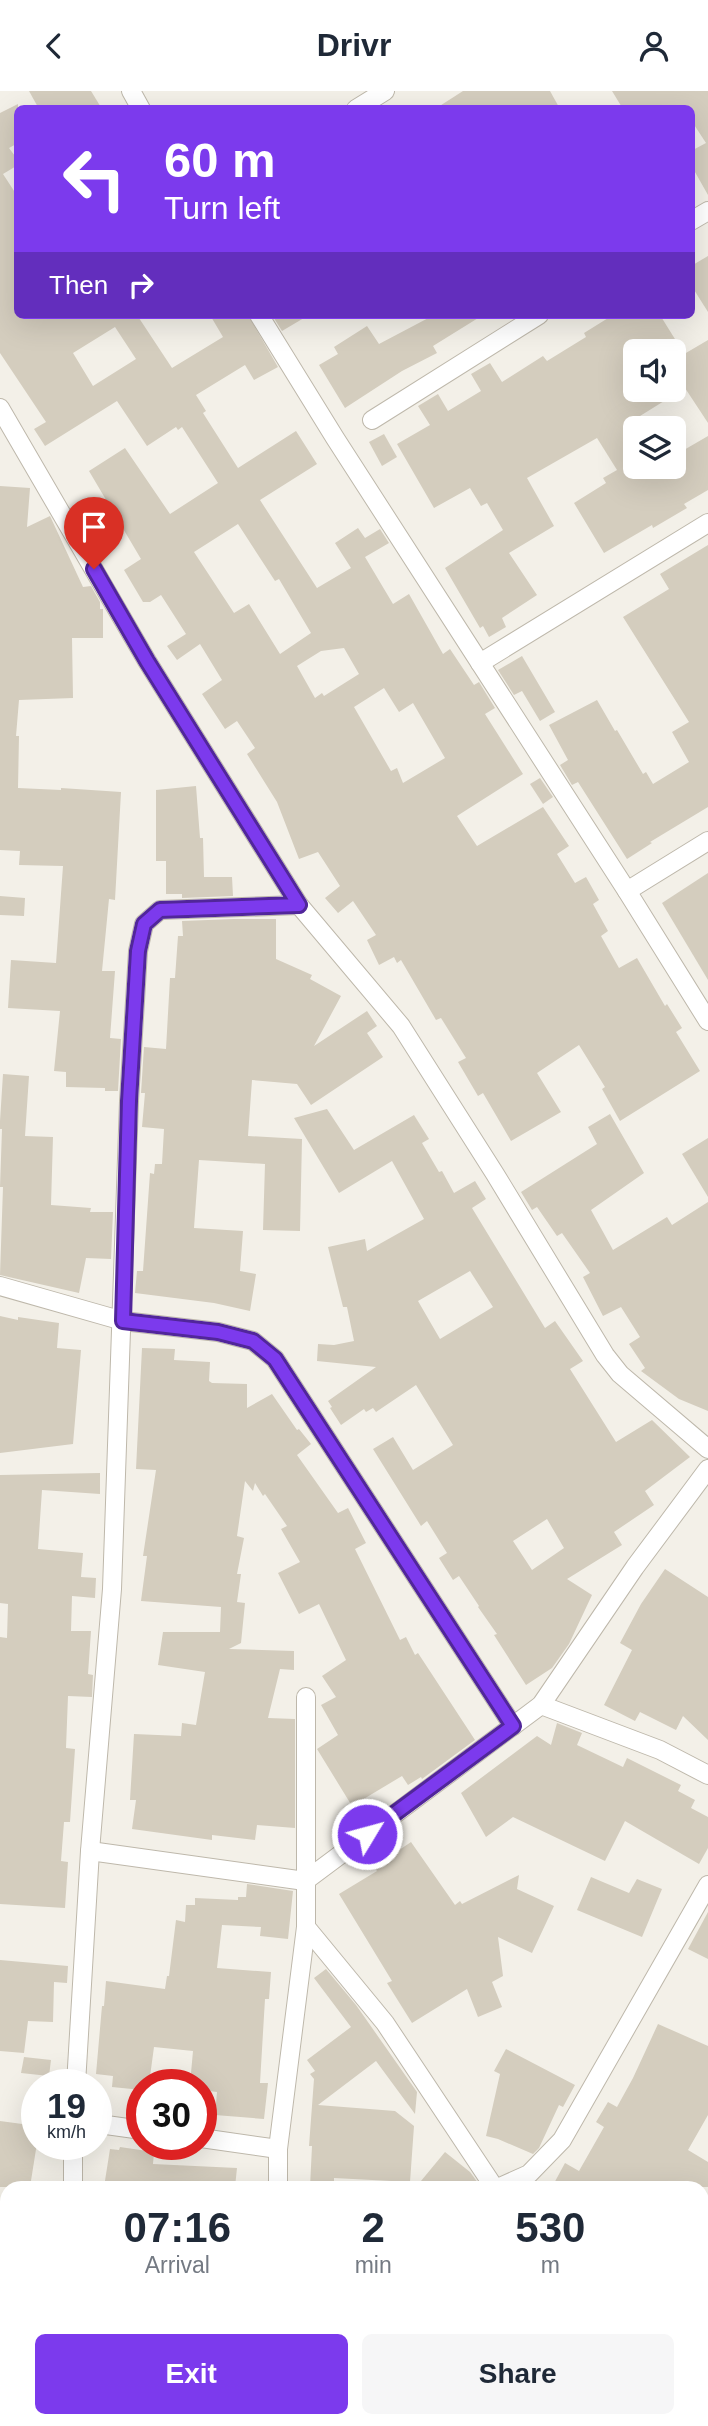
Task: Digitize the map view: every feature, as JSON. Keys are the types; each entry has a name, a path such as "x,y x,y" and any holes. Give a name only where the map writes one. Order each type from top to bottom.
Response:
{"street":[{"path":"362,105 385,91"},
{"path":"261,319 708,1021"},
{"path":"372,420 533,319"},
{"path":"0,408 147,661 299,905 401,1026 605,1355 620,1374 708,1449"},
{"path":"480,663 708,523"},
{"path":"627,891 708,841"},
{"path":"77,2069 90,1851 113,1589 129,1101 138,951 144,924 160,910 299,905"},
{"path":"0,1286 123,1321 218,1332 253,1341 275,1359 513,1726"},
{"path":"90,1851 305,1881 541,1705 635,1567 708,1469"},
{"path":"278,2181 278,2149 306,1927 306,1697"},
{"path":"541,1705 660,1750 708,1775"},
{"path":"513,2181 529,2174 562,2140 708,1885"},
{"path":"306,1927 385,2023 490,2181"},
{"path":"217,2140 278,2149"},
{"path":"73,2181 74,2160"}],"building":[{"path":"29,91 91,91 100,105 37,105"},
{"path":"463,91 550,91 558,105 441,105"},
{"path":"612,91 708,91 708,195 695,172 695,149 706,143 695,126 695,105 621,105"},
{"path":"14,106 14,145 9,148 14,155 14,167 3,174 14,191 14,319 140,319 172,368 223,337 212,319 250,319 278,367 254,380 245,365 196,395 206,411 203,413 238,468 296,431 317,464 260,500 317,588 351,568 335,543 358,528 365,538 380,529 389,543 365,557 393,604 409,594 443,654 450,649 474,685 479,682 495,708 485,714 523,774 457,816 477,846 543,807 569,846 557,854 575,883 586,877 599,900 593,904 608,931 601,936 619,968 637,958 665,1006 667,1004 682,1028 676,1032 700,1071 620,1121 602,1089 605,1087 579,1045 537,1073 561,1112 511,1141 483,1093 478,1096 458,1062 466,1058 441,1018 436,1020 401,960 397,963 394,957 379,965 367,940 376,935 353,901 338,913 325,898 340,886 318,852 299,859 277,802 247,754 255,748 237,721 225,729 202,694 222,680 200,644 177,660 167,646 186,634 161,595 150,602 143,602 124,570 141,559 89,471 125,448 170,514 218,483 182,427 178,430 176,427 147,446 117,401 45,446 34,429 46,422 0,353 0,113","holes":["115,327 136,359 93,386 73,353","238,524 275,581 279,579 311,633 280,654 249,604 234,613 194,552","344,648 359,674 324,696 322,693 315,698 297,666 321,651","384,688 399,712 413,703 445,758 403,783 397,768 391,771 354,707"]},
{"path":"708,256 708,312 695,291 695,264"},
{"path":"274,319 302,319 282,331"},
{"path":"426,319 477,319 433,346 437,353 402,371 345,408 319,365 338,354 334,347 367,326 379,344"},
{"path":"607,319 662,319 675,339 623,339 623,402 663,402 640,416 623,416 623,479 686,479 686,449 708,436 708,490 684,504 687,508 604,553 574,503 606,483 603,478 617,470 597,438 527,478 554,526 509,553 537,595 502,618 506,627 489,637 483,626 480,628 445,568 503,530 487,503 481,506 470,488 434,508 397,444 430,425 418,406 438,394 448,411 481,391 471,374 490,363 502,382 543,356 547,361 586,337 584,333"},
{"path":"708,340 708,423 686,390 686,353"},
{"path":"384,434 397,457 382,466 369,442"},
{"path":"0,486 30,488 27,527 50,516 83,587 91,586 100,602 100,609 103,609 103,638 72,638 73,698 19,700 16,736 19,736 18,788 121,792 115,900 109,899 102,971 115,971 110,1038 121,1039 118,1091 66,1087 66,1072 54,1071 60,1011 8,1008 11,960 56,963 63,866 19,865 20,851 0,850"},
{"path":"708,545 708,807 627,859 578,782 572,785 560,765 568,760 549,725 597,700 643,774 646,772 653,784 689,762 672,732 689,722 623,617 669,589 660,574"},
{"path":"522,656 555,712 540,721 522,691 514,695 498,670"},
{"path":"540,778 553,797 543,804 530,784"},
{"path":"196,786 200,838 203,838 204,877 232,877 233,896 182,898 182,894 166,894 166,861 156,861 156,790"},
{"path":"708,873 708,980 662,903"},
{"path":"0,896 25,898 24,916 0,915"},
{"path":"276,919 276,959 312,975 310,979 341,996 314,1046 367,1011 377,1026 367,1033 383,1057 311,1105 297,1084 252,1080 248,1136 302,1139 300,1231 263,1230 265,1164 199,1160 194,1228 243,1231 240,1271 256,1274 250,1311 214,1303 135,1293 137,1271 143,1271 150,1173 154,1174 155,1164 162,1164 164,1129 142,1127 145,1093 141,1093 144,1047 166,1049 170,978 175,978 178,936 183,936 182,921"},
{"path":"3,1074 29,1076 25,1136 53,1137 51,1205 91,1208 90,1212 113,1212 111,1259 86,1258 79,1293 0,1275 3,1187 0,1187 0,1121"},
{"path":"327,1109 354,1150 414,1115 429,1139 422,1143 454,1193 475,1181 486,1199 472,1208 545,1328 555,1321 583,1361 570,1369 616,1442 652,1420 690,1457 645,1491 654,1505 614,1532 622,1545 567,1579 592,1595 569,1644 552,1668 526,1685 459,1576 453,1580 439,1558 447,1553 427,1521 421,1526 373,1449 393,1437 413,1470 453,1445 416,1385 376,1412 373,1408 366,1412 364,1409 341,1425 328,1401 376,1367 317,1361 318,1344 334,1345 354,1341 347,1307 343,1307 328,1247 365,1239 367,1251 424,1219 392,1161 339,1193 294,1118","holes":["470,1271 493,1307 440,1339 418,1301","547,1519 564,1548 532,1570 513,1541"]},
{"path":"610,1114 644,1173 591,1210 613,1250 667,1217 672,1225 708,1202 708,1411 679,1399 641,1371 645,1368 629,1344 640,1337 621,1307 603,1316 583,1277 590,1273 562,1233 557,1236 537,1207 532,1210 521,1192 597,1144 588,1127"},
{"path":"708,1138 708,1197 682,1154"},
{"path":"0,1316 59,1323 57,1348 81,1350 73,1444 0,1453"},
{"path":"142,1348 175,1349 174,1360 210,1362 209,1381 212,1383 247,1384 247,1408 272,1394 297,1430 299,1429 311,1444 297,1455 338,1513 348,1508 366,1543 355,1549 400,1640 406,1637 415,1655 418,1653 475,1740 422,1779 421,1777 408,1785 402,1776 352,1806 317,1749 338,1735 321,1705 336,1697 322,1676 346,1660 319,1604 299,1614 278,1573 300,1562 281,1529 287,1526 255,1483 253,1491 245,1481 237,1536 244,1538 237,1574 241,1574 237,1602 245,1603 241,1643 229,1649 294,1651 294,1670 280,1669 268,1718 295,1719 295,1828 257,1825 255,1840 212,1835 212,1840 132,1829 136,1800 130,1800 134,1734 181,1736 182,1723 196,1725 205,1672 158,1665 163,1632 220,1632 221,1607 141,1601 147,1556 143,1556 156,1470 136,1469"},
{"path":"100,1473 100,1494 42,1490 38,1549 83,1553 81,1577 96,1578 95,1598 72,1596 71,1631 91,1631 88,1674 93,1675 92,1697 68,1696 66,1748 75,1749 70,1822 64,1822 61,1861 68,1862 65,1908 0,1904 0,1637 7,1638 8,1604 0,1603 0,1475"},
{"path":"665,1569 708,1597 708,1740 683,1716 676,1730 640,1712 635,1721 604,1705 632,1650 620,1643 641,1604"},
{"path":"557,1723 582,1733 577,1745 623,1767 627,1758 681,1785 678,1791 695,1800 691,1808 708,1817 708,1848 699,1864 625,1821 605,1861 513,1817 486,1837 461,1793 537,1736 551,1745"},
{"path":"411,1842 455,1905 519,1875 517,1889 554,1906 532,1953 498,1937 503,1976 492,1982 502,2007 478,2017 467,1989 412,2023 387,1983 392,1981 339,1894 377,1871 374,1867"},
{"path":"591,1877 629,1893 637,1879 662,1889 642,1937 577,1910"},
{"path":"247,1884 293,1891 288,1939 260,1936 261,1927 222,1925 217,1968 271,1972 269,1999 265,1999 260,2083 268,2083 264,2119 217,2115 217,2069 191,2069 193,2051 154,2047 151,2069 126,2069 126,2088 112,2087 112,2069 96,2069 106,1981 165,1989 176,1920 185,1922 186,1905 195,1905 195,1898 238,1900 238,1897 246,1897"},
{"path":"708,1912 708,1959 688,1949"},
{"path":"0,1960 68,1966 67,1983 54,1982 53,2022 28,2021 24,2053 0,2051"},
{"path":"326,1969 356,2005 417,2092 415,2114 376,2061 318,2105 395,2111 414,2126 410,2181 334,2178 334,2181 310,2181 312,2146 309,2146 314,2079 310,2074 315,2071 307,2060 351,2027 314,1978"},
{"path":"658,2024 708,2046 708,2115 688,2150 708,2162 708,2181 555,2181 565,2163 579,2171 604,2127 596,2122 608,2102 617,2107"},
{"path":"506,2049 575,2085 563,2107 559,2105 539,2148 533,2154 486,2136 500,2074 494,2071"},
{"path":"24,2057 51,2060 50,2069 22,2069"},
{"path":"0,2121 21,2124 21,2160 34,2160 31,2181 0,2181"},
{"path":"126,2148 126,2160 237,2168 236,2181 105,2181 108,2160 112,2160 112,2149"},
{"path":"445,2152 470,2172 477,2181 421,2181"}],"route":[{"path":"94,569 147,661 299,905 160,910 144,924 138,951 129,1101 123,1321 218,1332 253,1341 275,1359 513,1726 367,1834"}]}
